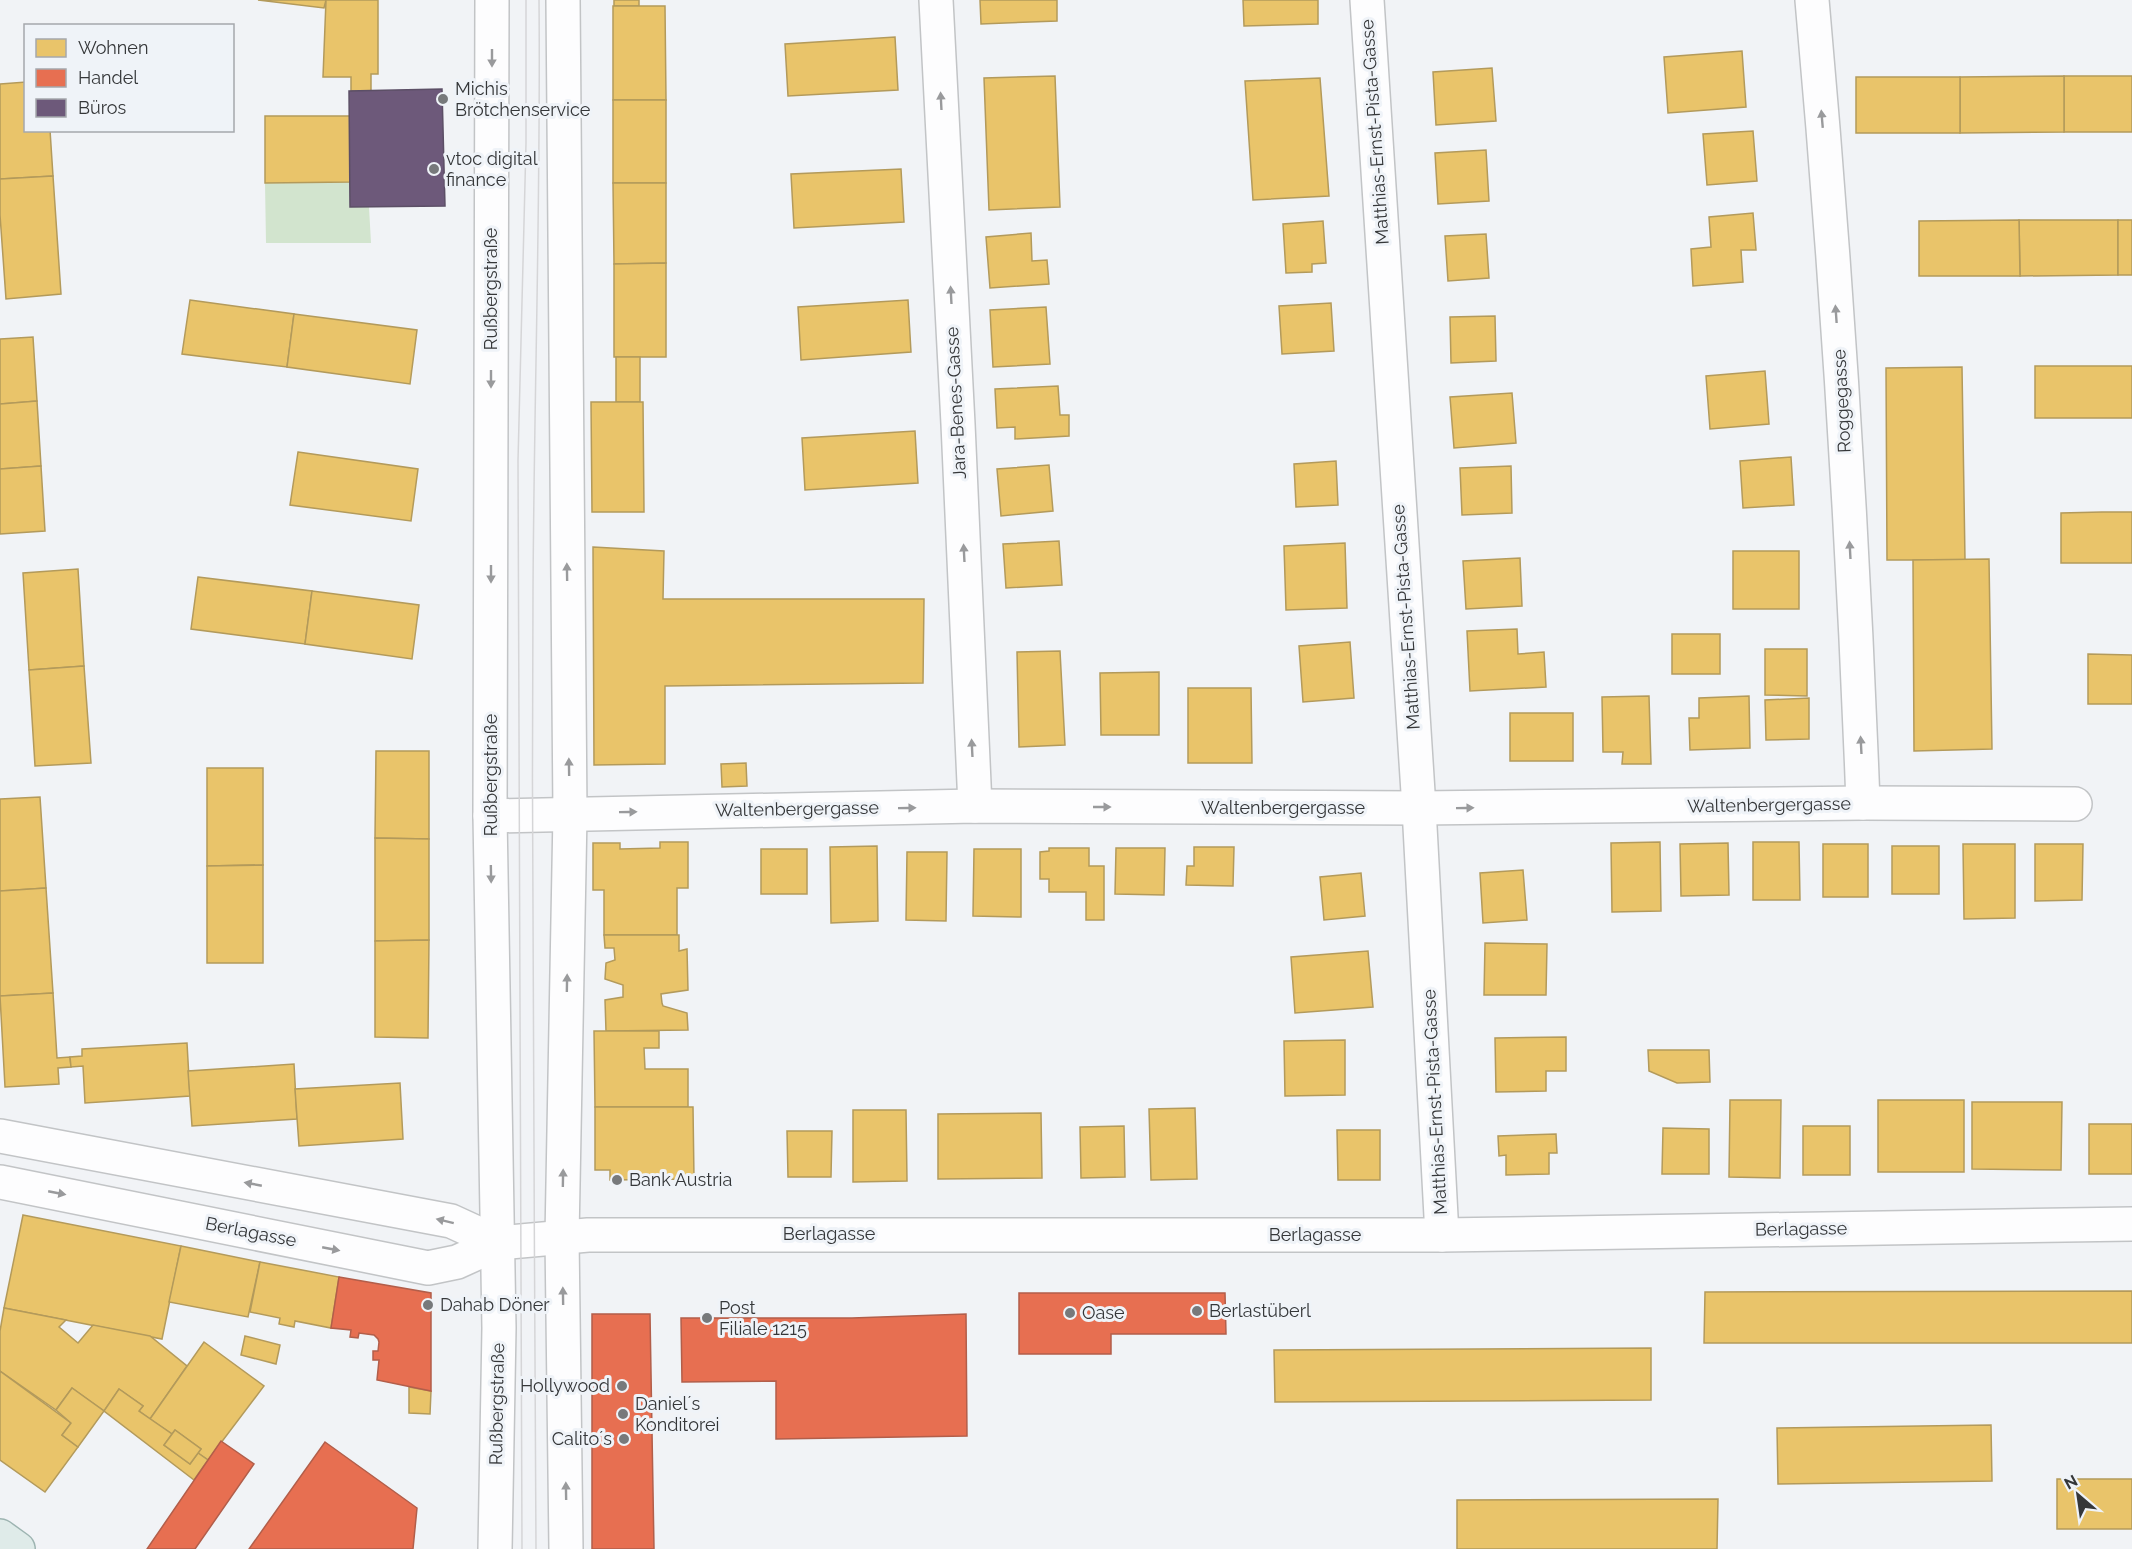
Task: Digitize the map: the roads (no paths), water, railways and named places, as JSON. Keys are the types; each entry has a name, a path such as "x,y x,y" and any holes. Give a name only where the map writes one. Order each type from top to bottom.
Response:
{"main road":[{"path":"0,1536 18,1549"}],"street":[{"name":"Rußbergstraße","path":"492,0 490,816 498,1243 495,1549"},
{"path":"563,0 570,814 562,1237 566,1549"},
{"name":"Jara-Benes-Gasse","path":"936,0 975,806"},
{"name":"Matthias-Ernst-Pista-Gasse","path":"1367,0 1419,808 1442,1235"},
{"name":"Roggegasse","path":"1812,0 1841,376 1863,804"},
{"name":"Waltenbergergasse","path":"490,816 975,806 1419,808 2075,804"},
{"path":"0,1136 451,1221 498,1243"},
{"name":"Berlagasse","path":"0,1182 428,1268 457,1263 498,1243 588,1235 990,1233 1442,1235 2132,1224"}],"tram line":[{"path":"522,1549 518,461 526,143 526,0"},
{"path":"536,1549 533,712 539,0"}],"place":[{"name":"Michis Brötchenservice","path":"443,99"},
{"name":"vtoc digital finance","path":"434,169"},
{"name":"Bank Austria","path":"617,1180"},
{"name":"Dahab Döner","path":"428,1305"},
{"name":"Berlastüberl","path":"1197,1311"},
{"name":"Oase","path":"1070,1313"},
{"name":"Post Filiale 1215","path":"707,1318"},
{"name":"Hollywood","path":"622,1386"},
{"name":"Daniel´s Konditorei","path":"623,1414"},
{"name":"Calito´s","path":"624,1439"}]}
